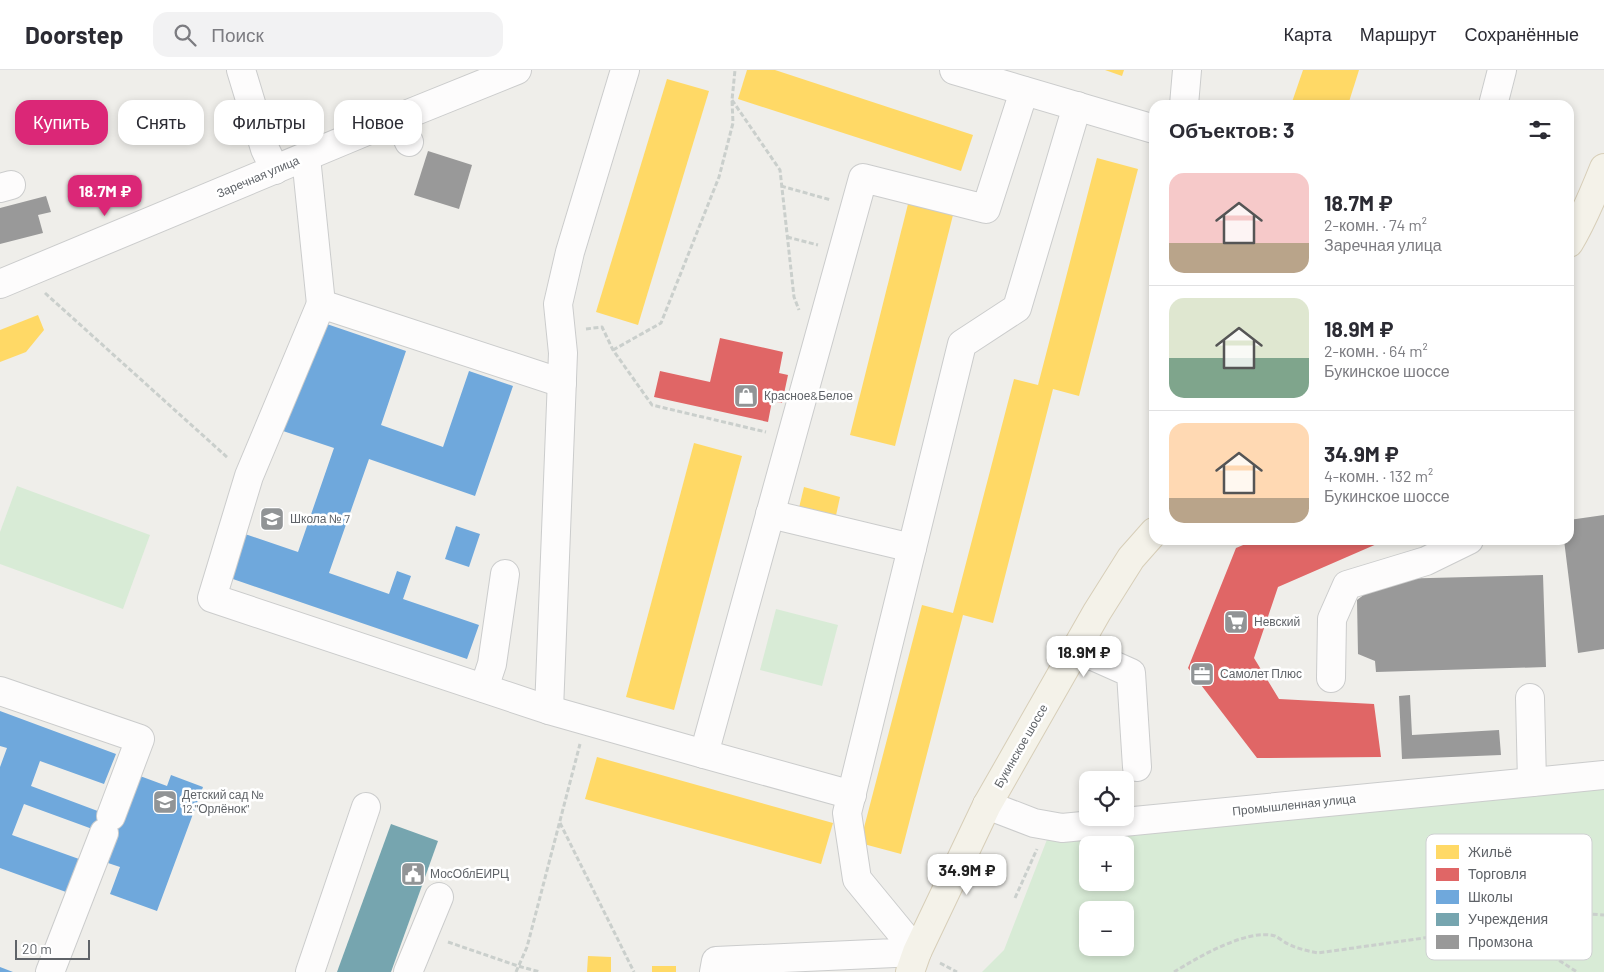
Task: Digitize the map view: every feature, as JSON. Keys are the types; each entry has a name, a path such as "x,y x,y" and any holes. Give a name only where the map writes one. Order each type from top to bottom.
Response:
{"main road":[{"path":"1574,233 1592,198 1604,168"},
{"name":"Букинское шоссе","path":"914,962 987,805 1097,612 1131,558 1149,538"}],"street":[{"path":"241,70 265,149 275,170"},
{"name":"Заречная улица","path":"422,108 517,70"},
{"path":"549,710 563,352 558,304 570,252 625,70"},
{"path":"954,70 1149,128"},
{"path":"1184,100 1187,70"},
{"path":"1494,100 1502,70"},
{"path":"704,754 863,178 986,209 1024,91"},
{"path":"914,962 857,880 847,813 962,344 1018,308 1077,106"},
{"name":"Заречная улица","path":"0,284 334,145"},
{"path":"306,157 320,304 249,476 212,598 549,710 852,795"},
{"path":"320,304 562,383"},
{"path":"770,514 912,548"},
{"path":"1331,678 1332,619 1347,585 1426,560 1458,545"},
{"path":"484,688 492,664 505,574"},
{"path":"1076,649 1131,673 1137,767"},
{"path":"0,691 140,739 50,972"},
{"path":"1530,698 1532,782"},
{"name":"Промышленная улица","path":"987,805 1034,823 1062,828 1604,775"},
{"path":"310,972 366,807"},
{"path":"408,972 439,897"},
{"path":"714,972 716,962 914,962"}],"path":[{"path":"613,350 661,323 719,177 733,123 732,100 735,70"},
{"path":"732,100 780,170 794,297 815,349"},
{"path":"781,186 855,207"},
{"path":"787,238 843,251"},
{"path":"40,288 249,476"},
{"path":"561,332 602,327 613,350 652,405 791,438"},
{"path":"516,972 527,947 586,720"},
{"path":"560,822 634,972"},
{"path":"1015,898 1048,826"},
{"path":"424,934 540,972"},
{"path":"1174,972 1194,960 1242,938 1252,936 1275,936 1302,950 1318,953 1426,938"},
{"path":"1558,960 1577,972"}],"green space":[{"path":"17,486 150,535 123,609 0,564 0,532"},
{"path":"776,609 838,625 822,686 760,670"},
{"path":"1604,786 1604,972 982,972 1004,950 1048,837"}],"building: Жильё":[{"path":"747,70 775,70 973,135 961,171 738,99"},
{"path":"1105,70 1124,70 1122,76"},
{"path":"1303,70 1359,70 1350,100 1293,100"},
{"path":"667,79 709,91 638,325 596,312"},
{"path":"1097,158 1138,169 1079,396 1053,389 993,623 963,615 901,854 860,843 922,605 953,613 1014,379 1038,385"},
{"path":"909,200 954,211 895,446 850,435"},
{"path":"38,315 44,330 26,352 0,362 0,330"},
{"path":"694,443 742,456 674,710 626,697"},
{"path":"804,487 840,497 835,520 798,512"},
{"path":"597,757 833,823 821,864 585,799"},
{"path":"588,956 611,957 611,972 587,972"},
{"path":"652,966 676,966 676,972 652,972"}],"building: Торговля":[{"path":"720,338 783,352 779,373 788,375 782,403 772,401 768,422 654,397 660,371 710,382"},
{"name":"Невский","path":"1243,545 1375,545 1278,587 1254,658 1279,699 1374,704 1381,757 1257,758 1188,668 1236,548"}],"building: Школы":[{"path":"318,321 406,351 381,425 443,447 469,371 513,386 475,496 369,459 329,573 389,594 397,571 411,576 403,599 479,625 467,659 230,578 245,534 298,552 334,448 280,430"},
{"path":"456,526 480,534 469,567 445,559"},
{"path":"0,711 116,754 104,784 40,761 31,786 111,816 140,776 167,786 171,775 203,787 157,911 110,894 120,867 108,863 117,838 24,804 12,835 79,859 66,892 0,868 0,767 7,748 0,746"},
{"path":"0,967 13,972 0,972"}],"building: Учреждения":[{"path":"391,824 438,841 391,972 337,972"}],"building: Промзона":[{"path":"428,151 472,165 459,209 414,195"},
{"path":"46,196 51,212 38,215 43,233 0,244 0,208"},
{"path":"1604,515 1604,649 1578,653 1565,545 1574,545 1574,519"},
{"path":"1543,575 1546,667 1376,672 1375,661 1358,654 1357,600 1374,587 1392,579"},
{"path":"1410,695 1412,735 1499,730 1501,755 1402,759 1399,696"}],"place":[{"name":"Красное&Белое","path":"746,396"},
{"name":"Школа № 7","path":"272,519"},
{"name":"Невский","path":"1236,622"},
{"name":"Самолет Плюс","path":"1202,674"},
{"name":"Детский сад № 12 \"Орлёнок\"","path":"165,802"},
{"name":"МосОблЕИРЦ","path":"413,874"}]}
